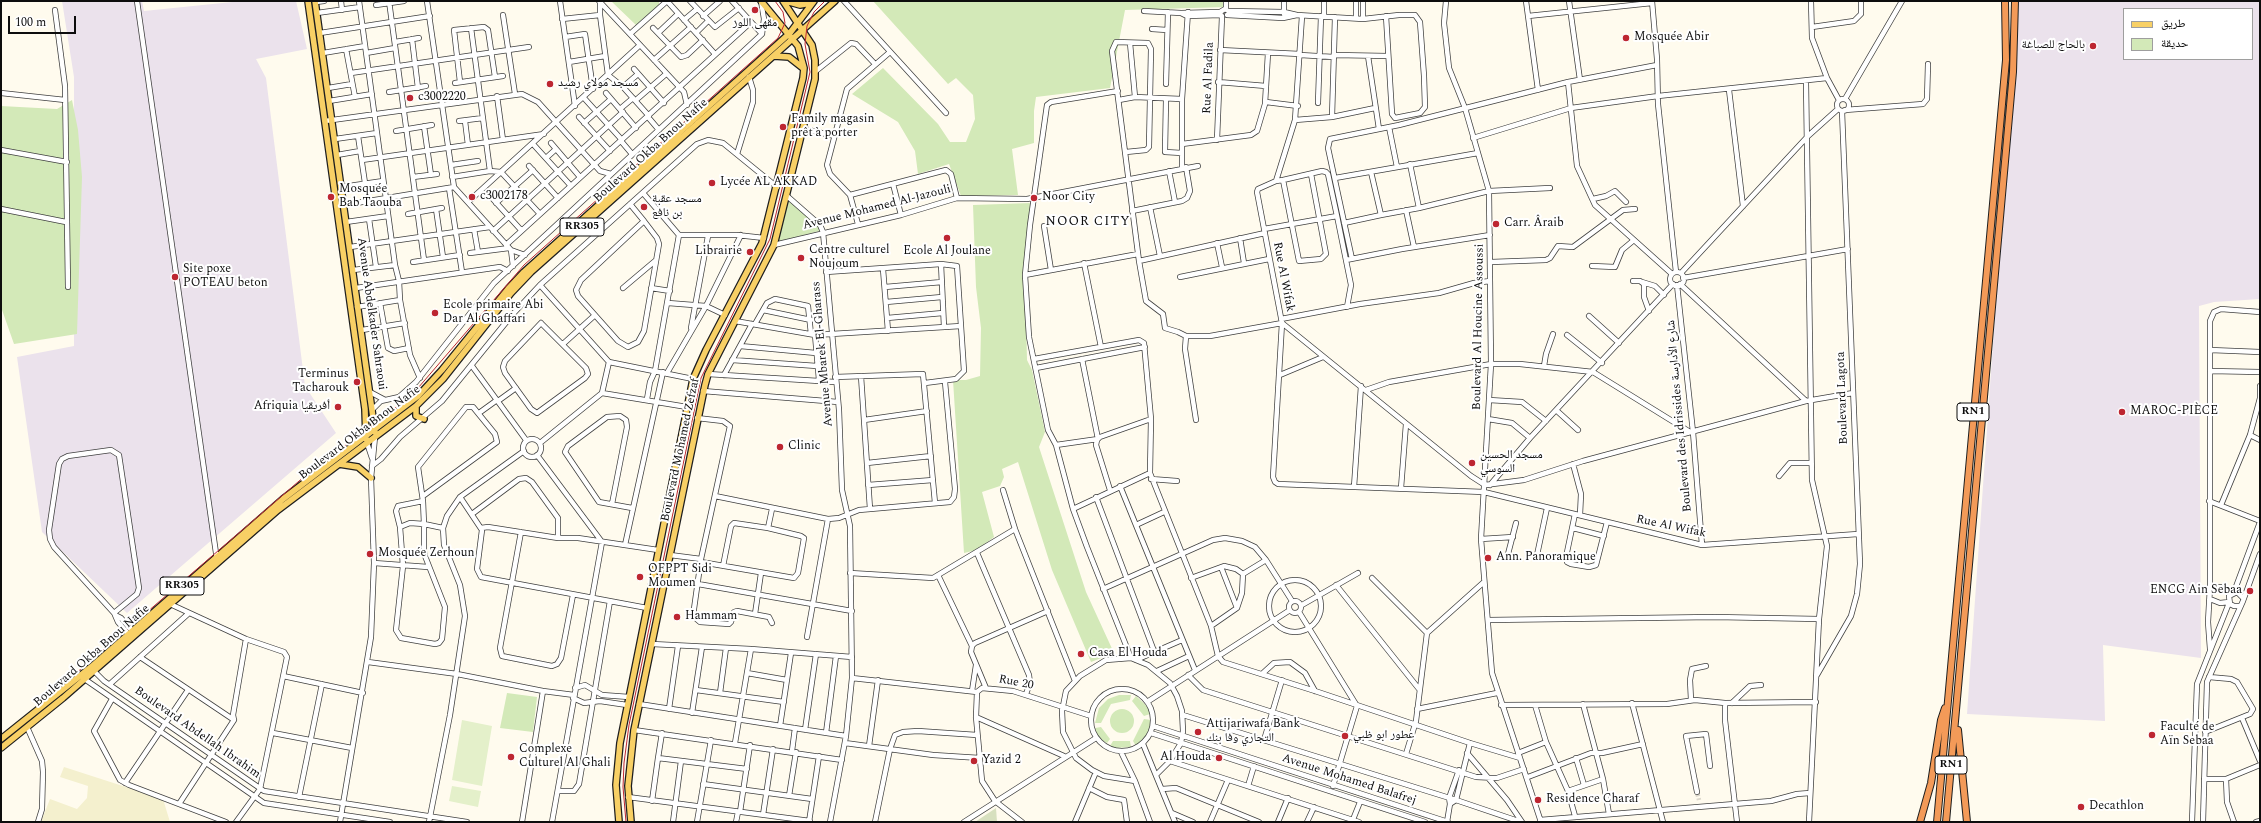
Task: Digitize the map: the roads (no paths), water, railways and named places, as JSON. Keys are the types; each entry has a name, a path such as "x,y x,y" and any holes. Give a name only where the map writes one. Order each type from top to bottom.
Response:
{"highway":[{"name":"RN1","path":"1937,822 2006,60 2005,1"},
{"name":"RN1","path":"1946,822 2013,72 2015,1"},
{"path":"1920,822 1933,776 1941,720 1947,705"},
{"path":"1957,709 1959,757 1967,822"}],"main road":[{"name":"Avenue Abdelkader Sahraoui","path":"308,1 365,409 366,440"},
{"name":"Boulevard Mohamed Zefzaf","path":"619,822 616,776 627,705 693,379 764,238 802,85 804,68 798,46 790,33 761,1"},
{"name":"Boulevard Mohamed Zefzaf","path":"631,822 628,797 629,769 634,730 703,391 708,374 774,245 804,129 816,71 810,40 785,1"},
{"path":"785,1 800,5 813,2"},
{"name":"Boulevard Okba Bnou Nafie","path":"1,739 92,669 216,556 289,495 366,440 375,437 416,406 443,379 512,293 531,272 835,1"},
{"name":"Avenue Abdelkader Sahraoui","path":"316,2 356,288 357,307 362,330 375,437"},
{"name":"Boulevard Okba Bnou Nafie","path":"132,634 170,604 283,506 337,465 366,440 375,430 410,404 431,383 508,289 528,268 790,33 799,24 813,2"},
{"path":"810,40 808,31 812,22"},
{"path":"772,57 784,55 804,68"},
{"path":"416,406 416,416 424,419"},
{"path":"337,465 354,465 362,469 371,478"},
{"name":"Boulevard Okba Bnou Nafie","path":"1,748 27,727 82,677"}],"street":[{"path":"137,1 217,563"},
{"path":"316,2 324,1"},
{"path":"341,1 342,10"},
{"path":"359,1 388,216 395,265 399,281 400,300 409,348 420,378"},
{"path":"376,5 404,1"},
{"path":"427,1 451,166 462,272"},
{"path":"560,1 575,106"},
{"path":"600,1 600,15 608,75 624,87 659,130"},
{"path":"600,1 679,88 684,92 697,96"},
{"path":"630,34 662,3 667,1 715,54"},
{"path":"704,16 720,1"},
{"path":"732,1 762,34"},
{"path":"372,409 381,401 386,401 399,396 420,378 487,291 602,181 697,96 762,34 764,19 761,1"},
{"path":"844,1 946,113"},
{"name":"Rue Al Fadila","path":"1217,140 1220,50 1226,1"},
{"path":"1283,18 1284,1"},
{"path":"1318,103 1324,1"},
{"path":"1356,1 1356,18"},
{"path":"1362,19 1363,1"},
{"name":"Boulevard Al Houcine Assoussi","path":"1446,1 1444,22 1448,64 1465,108 1489,191 1491,364 1487,485 1484,492 1481,539 1492,673 1501,705 1528,777 1540,821"},
{"path":"1526,1 1538,90"},
{"path":"1569,1 1580,80"},
{"path":"1605,1 1606,8"},
{"path":"1811,1 1812,38 1827,78 1839,100 1837,103 1842,110"},
{"path":"1812,27 1854,21 1862,14 1861,1"},
{"path":"1845,99 1902,1"},
{"path":"389,2 409,154 422,236 424,260"},
{"path":"692,2 708,21 716,27 739,8"},
{"path":"1487,485 1664,295 1677,284 1678,274 1658,96 1652,2 1528,16"},
{"path":"317,13 360,7"},
{"path":"684,20 697,9"},
{"path":"55,10 65,100 68,162 66,222 68,287"},
{"path":"1144,11 1188,14 1284,12 1300,15 1362,19 1386,16 1415,15 1419,19 1425,107 1420,114 1392,116 1386,16"},
{"path":"1166,84 1168,12"},
{"path":"1224,13 1283,18 1300,15"},
{"path":"658,33 678,14"},
{"path":"764,19 774,14"},
{"path":"1132,211 1184,200 1190,193 1182,153 1182,99 1188,14"},
{"path":"503,15 515,94"},
{"path":"562,19 600,15"},
{"path":"1300,15 1300,55 1296,120 1276,181 1322,171 1328,174 1351,290 1347,306"},
{"path":"320,33 430,16"},
{"path":"1332,117 1335,17"},
{"path":"696,33 708,21"},
{"path":"470,253 509,247 521,230 622,141 751,22"},
{"path":"495,77 488,30 484,27 454,30 458,83 503,76"},
{"path":"654,60 691,27"},
{"path":"472,28 490,171"},
{"path":"653,28 679,57 684,57 703,40"},
{"path":"1152,29 1167,30"},
{"path":"565,37 584,34 593,89"},
{"path":"395,42 419,38"},
{"path":"412,39 418,88"},
{"path":"1126,152 1148,149 1151,47 1148,43 1116,42 1113,46 1112,56 1126,152 1132,211 1146,301 1163,314 1165,328 1186,336 1210,336 1347,306 1421,294 1439,293 1469,284 1490,281"},
{"path":"816,71 851,43 856,44 875,64"},
{"path":"1130,43 1135,97"},
{"path":"323,53 365,46"},
{"path":"468,202 640,46"},
{"path":"366,52 395,48"},
{"path":"351,73 529,48"},
{"path":"346,49 354,96"},
{"path":"1220,50 1320,56 1388,56"},
{"path":"858,224 850,194 828,170 834,136 847,89 890,52"},
{"path":"1182,144 1217,140 1256,132 1261,124 1266,102 1268,53"},
{"path":"569,62 605,56"},
{"path":"1368,56 1379,129"},
{"path":"1842,110 1923,104 1927,99 1928,64"},
{"path":"1352,259 1328,144 1330,139 1389,127 1568,82 1657,65"},
{"path":"634,69 664,103"},
{"path":"624,87 638,74"},
{"path":"350,247 439,233 474,229 492,229 509,216 608,125 634,99 666,74"},
{"path":"737,154 753,102 753,90 749,78"},
{"path":"1473,138 1571,108 1658,96 1806,82 1827,78"},
{"path":"1218,82 1266,86"},
{"path":"1568,82 1577,166 1598,208 1634,240 1678,274 1848,248"},
{"path":"1806,82 1808,136 1808,401 1814,491 1825,537 1826,552 1819,619 1816,702 1808,822"},
{"path":"328,88 352,84"},
{"path":"389,92 426,86"},
{"path":"1729,90 1743,206"},
{"path":"1118,91 1048,103 1034,198 1025,275 1029,337 1048,430 1056,446 1073,509 1103,589 1134,659 1157,671 1172,686 1183,715 1183,736 1181,743 1170,761 1156,775"},
{"path":"684,92 687,105"},
{"path":"1,93 65,100"},
{"path":"606,93 636,128"},
{"path":"329,101 372,94"},
{"path":"325,121 497,96 515,94 532,97 595,165 600,171 602,181"},
{"path":"497,96 503,140"},
{"path":"1119,100 1135,97 1182,99"},
{"path":"584,98 632,154"},
{"path":"584,123 611,99"},
{"path":"1166,99 1165,152 1182,153"},
{"path":"1839,100 1845,99"},
{"path":"1678,274 1808,136 1849,105 1845,99"},
{"path":"1266,102 1298,106"},
{"path":"1296,120 1332,117 1375,108"},
{"name":"Boulevard Lagota","path":"1816,675 1845,629 1857,594 1860,564 1842,110"},
{"path":"579,117 610,151"},
{"path":"459,121 483,118"},
{"path":"465,121 468,145"},
{"path":"396,131 432,125"},
{"path":"424,126 431,175"},
{"path":"1389,127 1397,167"},
{"path":"804,129 834,136"},
{"path":"335,139 377,133"},
{"path":"362,160 544,134"},
{"path":"358,136 365,183"},
{"path":"372,466 381,459 405,433 424,419 442,401 516,310 540,285 701,142 708,140 719,141 777,187"},
{"path":"551,143 580,178"},
{"path":"533,144 571,186"},
{"path":"546,158 556,149"},
{"path":"1,150 68,162"},
{"path":"337,155 360,151"},
{"path":"1335,178 1478,153"},
{"path":"451,166 478,161"},
{"path":"1410,164 1418,208"},
{"path":"529,166 558,198"},
{"name":"Avenue Mohamed Al-Jazouli","path":"774,245 823,232 901,215 957,198 1034,198 1128,180 1184,167 1198,166"},
{"path":"496,203 533,170"},
{"path":"850,194 946,170 951,174 957,198"},
{"path":"452,177 490,171 501,172 540,214"},
{"path":"600,171 610,174"},
{"path":"1169,171 1175,202"},
{"path":"1371,172 1381,215"},
{"path":"413,177 437,174"},
{"path":"1283,180 1293,224 1299,261 1321,259 1326,254 1310,174"},
{"path":"342,187 384,181"},
{"name":"Rue Al Wifak","path":"1276,181 1257,191 1281,321 1406,424 1487,485"},
{"path":"893,184 901,215"},
{"path":"452,187 468,202 509,247 525,255"},
{"path":"344,205 452,187"},
{"path":"1344,223 1418,208 1489,191 1550,188"},
{"path":"1593,199 1606,196 1615,191 1626,202"},
{"path":"643,193 679,235 741,235 764,238"},
{"path":"787,196 820,225 823,232"},
{"path":"491,197 521,230"},
{"path":"630,204 644,221 658,242 644,331 634,345 628,347 621,343 577,295 577,285 644,221"},
{"path":"408,214 442,208"},
{"path":"1150,208 1160,256"},
{"path":"1,209 66,222"},
{"path":"436,209 443,257"},
{"path":"1406,210 1414,247"},
{"path":"1491,262 1546,260 1558,246 1571,248 1612,220 1623,210 1635,210"},
{"path":"346,222 388,216"},
{"path":"1139,261 1240,238 1293,224 1337,216"},
{"path":"369,219 376,267"},
{"path":"1044,226 1051,270"},
{"path":"474,229 478,252"},
{"name":"Avenue Mbarek El-Gharass","path":"823,232 838,402 842,490 850,530 852,611 852,678 846,736 830,822"},
{"path":"647,399 650,382 655,371 679,235"},
{"path":"625,545 632,508 665,373 706,306 741,235"},
{"path":"1346,260 1490,235"},
{"path":"690,333 708,236"},
{"path":"1240,238 1244,263"},
{"path":"1592,266 1615,267 1622,250 1634,240"},
{"path":"1217,243 1222,268"},
{"path":"509,247 513,266"},
{"path":"1025,275 1138,254"},
{"path":"413,262 460,255"},
{"path":"1180,277 1269,258"},
{"path":"622,288 655,261"},
{"path":"1084,263 1101,347"},
{"path":"826,272 941,264 955,264 958,267 964,370 959,377 945,382 925,383"},
{"path":"941,264 944,327"},
{"path":"353,270 395,265"},
{"path":"356,288 500,267 508,271"},
{"path":"883,269 888,331"},
{"name":"Boulevard des Idrissides شارع الأدارسة","path":"1678,274 1670,278 1677,284 1702,546"},
{"path":"1632,281 1651,283 1664,295"},
{"path":"885,287 942,282"},
{"path":"1642,282 1649,311"},
{"path":"1677,284 1808,401"},
{"path":"540,285 609,362 693,379"},
{"path":"651,288 670,291"},
{"path":"886,302 942,297"},
{"path":"724,375 740,346 763,310 768,303 775,299 805,305 809,308 819,380"},
{"path":"357,307 400,300"},
{"path":"380,303 386,327 388,348 394,351 409,348"},
{"path":"668,303 706,306 725,314"},
{"path":"2210,649 2208,622 2210,599 2210,321 2214,312 2224,309 2260,312"},
{"path":"763,310 811,320"},
{"path":"887,318 943,313"},
{"path":"563,344 595,315"},
{"path":"1589,316 1619,344"},
{"path":"735,321 813,334 832,335 962,326"},
{"path":"1281,321 1280,375 1323,357"},
{"path":"362,330 405,323"},
{"path":"540,323 544,324 587,369 588,374 586,378 538,413 532,411 516,388 505,374 503,366 540,323"},
{"path":"1544,366 1546,354 1553,334"},
{"path":"1568,335 1602,362"},
{"path":"1186,336 1186,349 1196,420"},
{"path":"1034,360 1139,340 1144,343 1150,419 1151,476 1164,512 1211,626 1218,656 1226,664 1282,680 1470,744 1519,755 1546,742"},
{"path":"740,346 816,353"},
{"path":"1036,368 1145,347"},
{"path":"2210,350 2260,352"},
{"path":"1082,359 1098,439 1096,445 1110,490"},
{"path":"732,360 817,366"},
{"path":"540,442 602,393 609,362"},
{"path":"1366,390 1390,382 1491,364 1544,366 1592,372 1691,432"},
{"path":"472,366 526,440"},
{"path":"2210,371 2260,372"},
{"path":"708,374 819,380 921,373 925,383 934,503"},
{"name":"Rue Al Wifak","path":"1280,375 1273,476 1274,482 1281,484 1484,492 1702,546 1858,534"},
{"path":"861,376 870,509"},
{"path":"715,496 772,509 828,519 839,518 847,513 870,509 950,502 955,494 945,382"},
{"path":"1354,487 1361,386"},
{"path":"2222,505 2250,436 2260,399 2260,386"},
{"path":"479,413 516,388"},
{"path":"703,391 838,402"},
{"path":"370,392 386,401"},
{"path":"602,393 688,406"},
{"path":"1487,485 1524,480 1572,464 1808,401 1853,393"},
{"path":"1489,400 1522,402 1546,422"},
{"path":"423,496 497,442 497,438 479,413 472,406 466,407 420,462 418,469 423,496 424,551 428,567 441,592 445,606 442,639 437,644 403,639 397,634 403,566 400,527 396,511 398,506 423,501"},
{"path":"1556,410 1578,430"},
{"path":"864,420 927,411"},
{"path":"612,504 627,428 626,420 620,416 607,417 568,446 565,451 598,501 603,504 612,504 632,508"},
{"path":"698,418 723,421 730,426 701,561 693,616 698,622 729,624 735,611 770,617 772,623"},
{"path":"1056,446 1098,439 1150,419"},
{"path":"1488,419 1512,423 1530,438"},
{"path":"1401,488 1406,424"},
{"path":"2250,436 2260,440"},
{"name":"Avenue Abdelkader Sahraoui","path":"372,458 375,437"},
{"path":"526,440 535,439 540,442"},
{"name":"Avenue Abdelkader Sahraoui","path":"366,440 372,458"},
{"path":"526,440 523,445 524,451 530,457 537,455 541,450 540,442"},
{"path":"114,614 136,595 139,588 119,456 111,450 68,456 62,459 59,464 49,530 50,539 54,547 114,614 121,618 132,634"},
{"path":"429,819 457,674 465,611 460,585 444,545 443,528 447,516 460,497 524,451"},
{"path":"537,455 602,542 552,822"},
{"path":"867,463 931,456"},
{"path":"340,822 368,662 374,563 371,478 372,458"},
{"path":"1779,476 1790,463 1811,463"},
{"path":"1572,464 1581,494 1566,557 1567,562 1571,564 1595,566 1607,522"},
{"path":"1073,509 1110,490 1151,476 1177,481"},
{"path":"472,514 519,479 526,478 532,482 558,518 558,538"},
{"path":"868,485 933,480"},
{"path":"1120,486 1195,670"},
{"path":"1003,490 1015,529 1075,681"},
{"path":"460,497 481,528 478,574 485,579 647,608"},
{"path":"1096,497 1154,651"},
{"path":"2192,822 2196,688 2260,522 2209,500"},
{"path":"1537,555 1547,508"},
{"path":"768,528 772,509"},
{"path":"1136,525 1164,512"},
{"path":"807,637 828,519"},
{"path":"400,527 410,523 443,528"},
{"path":"670,555 724,566 761,573 796,577 804,543 801,536 768,528 739,523 732,524 724,566"},
{"path":"1508,554 1516,523"},
{"path":"481,528 558,538 578,538 658,550"},
{"path":"1573,528 1604,536"},
{"path":"850,573 925,579 938,575 1015,529"},
{"path":"521,532 500,648 500,652 504,658 552,666 557,664 561,658 573,595"},
{"path":"1481,539 1513,537"},
{"path":"1103,589 1213,540 1225,538 1250,544 1266,560 1292,601"},
{"path":"977,553 1030,678 1026,694"},
{"path":"2203,822 2206,689 2209,677 2260,554"},
{"path":"1243,574 1266,560"},
{"path":"374,563 428,567"},
{"path":"1191,578 1221,567 1232,567 1243,574"},
{"path":"1221,567 1237,608"},
{"path":"755,614 761,573"},
{"path":"1299,612 1302,605 1358,573"},
{"path":"1211,626 1237,608 1242,593 1243,574"},
{"path":"938,575 972,646 971,652 986,688"},
{"path":"1372,578 1427,633"},
{"path":"1288,581 1303,581 1315,590 1319,596 1321,610 1319,617 1309,628 1296,632 1289,632 1283,630 1273,621 1269,608 1270,601 1272,594 1281,584 1288,581"},
{"path":"1406,754 1415,725 1418,689 1427,633 1484,582"},
{"path":"698,584 758,593 812,605 852,611"},
{"path":"1336,586 1418,689"},
{"path":"2210,587 2221,587 2232,592 2239,592 2243,598"},
{"path":"2210,599 2220,603 2229,602 2234,606 2239,606"},
{"path":"558,791 574,791 578,788 596,692 610,601"},
{"path":"1292,601 1298,601 1302,605"},
{"path":"1290,610 1290,604 1292,601"},
{"path":"170,604 246,639 284,652 287,657 273,733 260,789 255,798 236,822"},
{"path":"1147,702 1290,610"},
{"path":"1290,610 1292,613 1299,612"},
{"path":"972,646 975,643 1009,630 1048,611"},
{"path":"1299,612 1357,705 1357,711 1331,792"},
{"path":"110,684 189,613"},
{"path":"1488,620 1731,617 1819,619"},
{"path":"180,804 234,720 233,715 246,639"},
{"path":"1135,781 1116,779 1096,772 1080,762 1063,732 1062,706 1066,691 1075,681 1089,670 1106,660 1134,659 1182,640"},
{"path":"652,644 751,649 852,657"},
{"path":"669,709 678,646"},
{"path":"692,712 702,647"},
{"path":"720,693 726,648"},
{"path":"735,743 751,649"},
{"path":"780,726 791,653"},
{"path":"805,730 816,654"},
{"path":"826,733 836,656"},
{"path":"1157,671 1189,656"},
{"path":"140,657 234,720"},
{"path":"368,662 457,674 574,697 582,702 594,701 627,705"},
{"path":"1262,674 1274,664 1279,662 1290,662 1304,673 1315,691"},
{"path":"976,665 974,691 982,782 995,801 1022,822"},
{"path":"1691,700 1690,680 1692,669 1706,666"},
{"name":"Boulevard Abdellah Ibrahim","path":"92,669 110,684 260,789 429,819 467,822"},
{"path":"747,673 787,680"},
{"path":"1188,675 1203,690 1349,735 1464,773 1489,779 1503,777 1524,769"},
{"path":"283,676 363,692"},
{"name":"Boulevard Abdellah Ibrahim","path":"82,677 264,803 390,822"},
{"path":"2205,732 2242,718 2250,714 2253,709 2238,685 2231,679 2209,677"},
{"path":"852,678 974,691"},
{"path":"869,746 878,680"},
{"path":"1264,740 1271,712 1282,680"},
{"path":"299,797 322,684"},
{"path":"575,688 585,685 606,696 629,697"},
{"path":"1732,703 1750,686 1761,685"},
{"name":"Rue 20","path":"974,691 982,688 1013,691 1091,716"},
{"path":"1118,689 1138,693 1147,702 1151,710 1153,726 1151,733 1143,744 1129,751 1121,752 1106,748 1096,738 1091,727 1091,716 1100,698 1118,689"},
{"path":"125,783 188,690"},
{"path":"696,690 784,702"},
{"path":"522,822 542,691"},
{"path":"1417,709 1497,693"},
{"path":"112,699 94,731 120,780 226,822"},
{"path":"1501,705 1632,703 1667,704 1691,700 1725,703 1816,702"},
{"path":"1632,703 1664,822"},
{"path":"1725,703 1725,720 1737,822"},
{"path":"639,704 846,736"},
{"path":"1583,704 1596,752 1609,814"},
{"path":"1535,705 1546,742 1568,791 1576,816"},
{"path":"1183,715 1522,822"},
{"path":"976,716 1064,756"},
{"path":"2242,718 2260,761"},
{"name":"Avenue Mohamed Balafrej","path":"1153,726 1447,822"},
{"path":"27,727 42,761 44,782 42,809 38,822"},
{"path":"789,796 795,728"},
{"path":"634,730 750,745 842,760"},
{"path":"875,822 890,749 896,735 902,732 977,735"},
{"path":"273,733 352,748"},
{"path":"652,800 662,733"},
{"name":"Avenue Mohamed Balafrej","path":"1151,733 1425,822"},
{"path":"1697,792 1686,736 1706,734 1710,766"},
{"path":"964,822 1064,756 1096,738"},
{"path":"697,822 711,740"},
{"path":"845,743 980,758"},
{"path":"1143,744 1175,822"},
{"path":"1447,822 1450,804 1449,798 1457,771 1462,768 1470,744"},
{"path":"1528,777 1576,758 1596,752 1602,753 1643,744"},
{"path":"736,822 750,745"},
{"path":"763,815 773,749"},
{"path":"1121,752 1135,781 1150,822"},
{"path":"1467,754 1507,800 1522,822"},
{"path":"628,797 810,822 819,756"},
{"path":"658,758 746,769"},
{"path":"1576,758 1584,785"},
{"path":"673,822 681,761"},
{"path":"1170,761 1359,822"},
{"path":"2204,779 2226,779 2260,765"},
{"path":"1248,786 1254,766"},
{"path":"1450,804 1456,800 1464,773 1462,768"},
{"path":"1075,822 1096,772"},
{"path":"1568,791 1602,779"},
{"path":"2226,779 2227,802 2234,822"},
{"path":"1210,822 1228,780"},
{"path":"703,784 766,794 812,799"},
{"path":"1089,788 1107,797 1124,800 1127,822"},
{"path":"1162,789 1176,788 1258,822"},
{"path":"1540,821 1576,816 1592,816 1735,802 1771,801 1797,794 1810,793"},
{"path":"1278,822 1288,798"},
{"path":"1698,800 1700,806"},
{"path":"1352,821 1360,802"},
{"path":"1307,822 1314,807"},
{"path":"1172,813 1193,822"},
{"path":"1592,816 1594,822"},
{"path":"2256,822 2260,821"}],"tunnel":[{"path":"1697,792 1699,800"}],"tram line":[{"path":"74,675 313,469 387,415 418,388 524,265 778,38 785,23 783,12 775,1"},
{"path":"626,822 623,787 624,763 629,725 701,378 770,239 810,72 805,44 807,26 814,12 825,1"}],"place":[{"name":"مقهى اللوز","path":"755,10"},
{"name":"Mosquée Abir","path":"1626,38"},
{"name":"بالحاج للصباغة","path":"2093,46"},
{"name":"مسجد مولاي رشيد","path":"550,84"},
{"name":"c3002220","path":"410,98"},
{"name":"Family magasin prêt à porter","path":"783,127"},
{"name":"Lycée AL AKKAD","path":"712,183"},
{"name":"Mosquée Bab Taouba","path":"331,197"},
{"name":"c3002178","path":"472,197"},
{"name":"Noor City","path":"1034,198"},
{"name":"مسجد عقبة بن نافع","path":"644,207"},
{"name":"Carr. Âraib","path":"1496,224"},
{"name":"Ecole Al Joulane","path":"947,238"},
{"name":"Librairie","path":"750,252"},
{"name":"Centre culturel Noujoum","path":"801,258"},
{"name":"Site poxe POTEAU beton","path":"175,277"},
{"name":"Ecole primaire Abi Dar Al Ghaffari","path":"435,313"},
{"name":"Terminus Tacharouk","path":"357,382"},
{"name":"Afriquia أفريقيا","path":"338,407"},
{"name":"MAROC-PIÈCE","path":"2122,412"},
{"name":"Clinic","path":"780,447"},
{"name":"مسجد الحسين السوسي","path":"1472,463"},
{"name":"Mosquée Zerhoun","path":"370,554"},
{"name":"Ann. Panoramique","path":"1488,558"},
{"name":"OFPPT Sidi Moumen","path":"640,577"},
{"name":"ENCG Ain Sebaa","path":"2250,591"},
{"name":"Hammam","path":"677,617"},
{"name":"Casa El Houda","path":"1081,654"},
{"name":"Attijariwafa Bank التجاري وفا بنك","path":"1198,732"},
{"name":"Faculté de Aïn Sebaa","path":"2152,735"},
{"name":"عطور ابو ظبي","path":"1345,736"},
{"name":"Complexe Culturel Al Ghali","path":"511,757"},
{"name":"Al Houda","path":"1219,758"},
{"name":"Yazid 2","path":"974,761"},
{"name":"Residence Charaf","path":"1538,800"},
{"name":"Decathlon","path":"2081,807"}],"district":[{"name":"NOOR CITY","path":"1088,222"}]}
